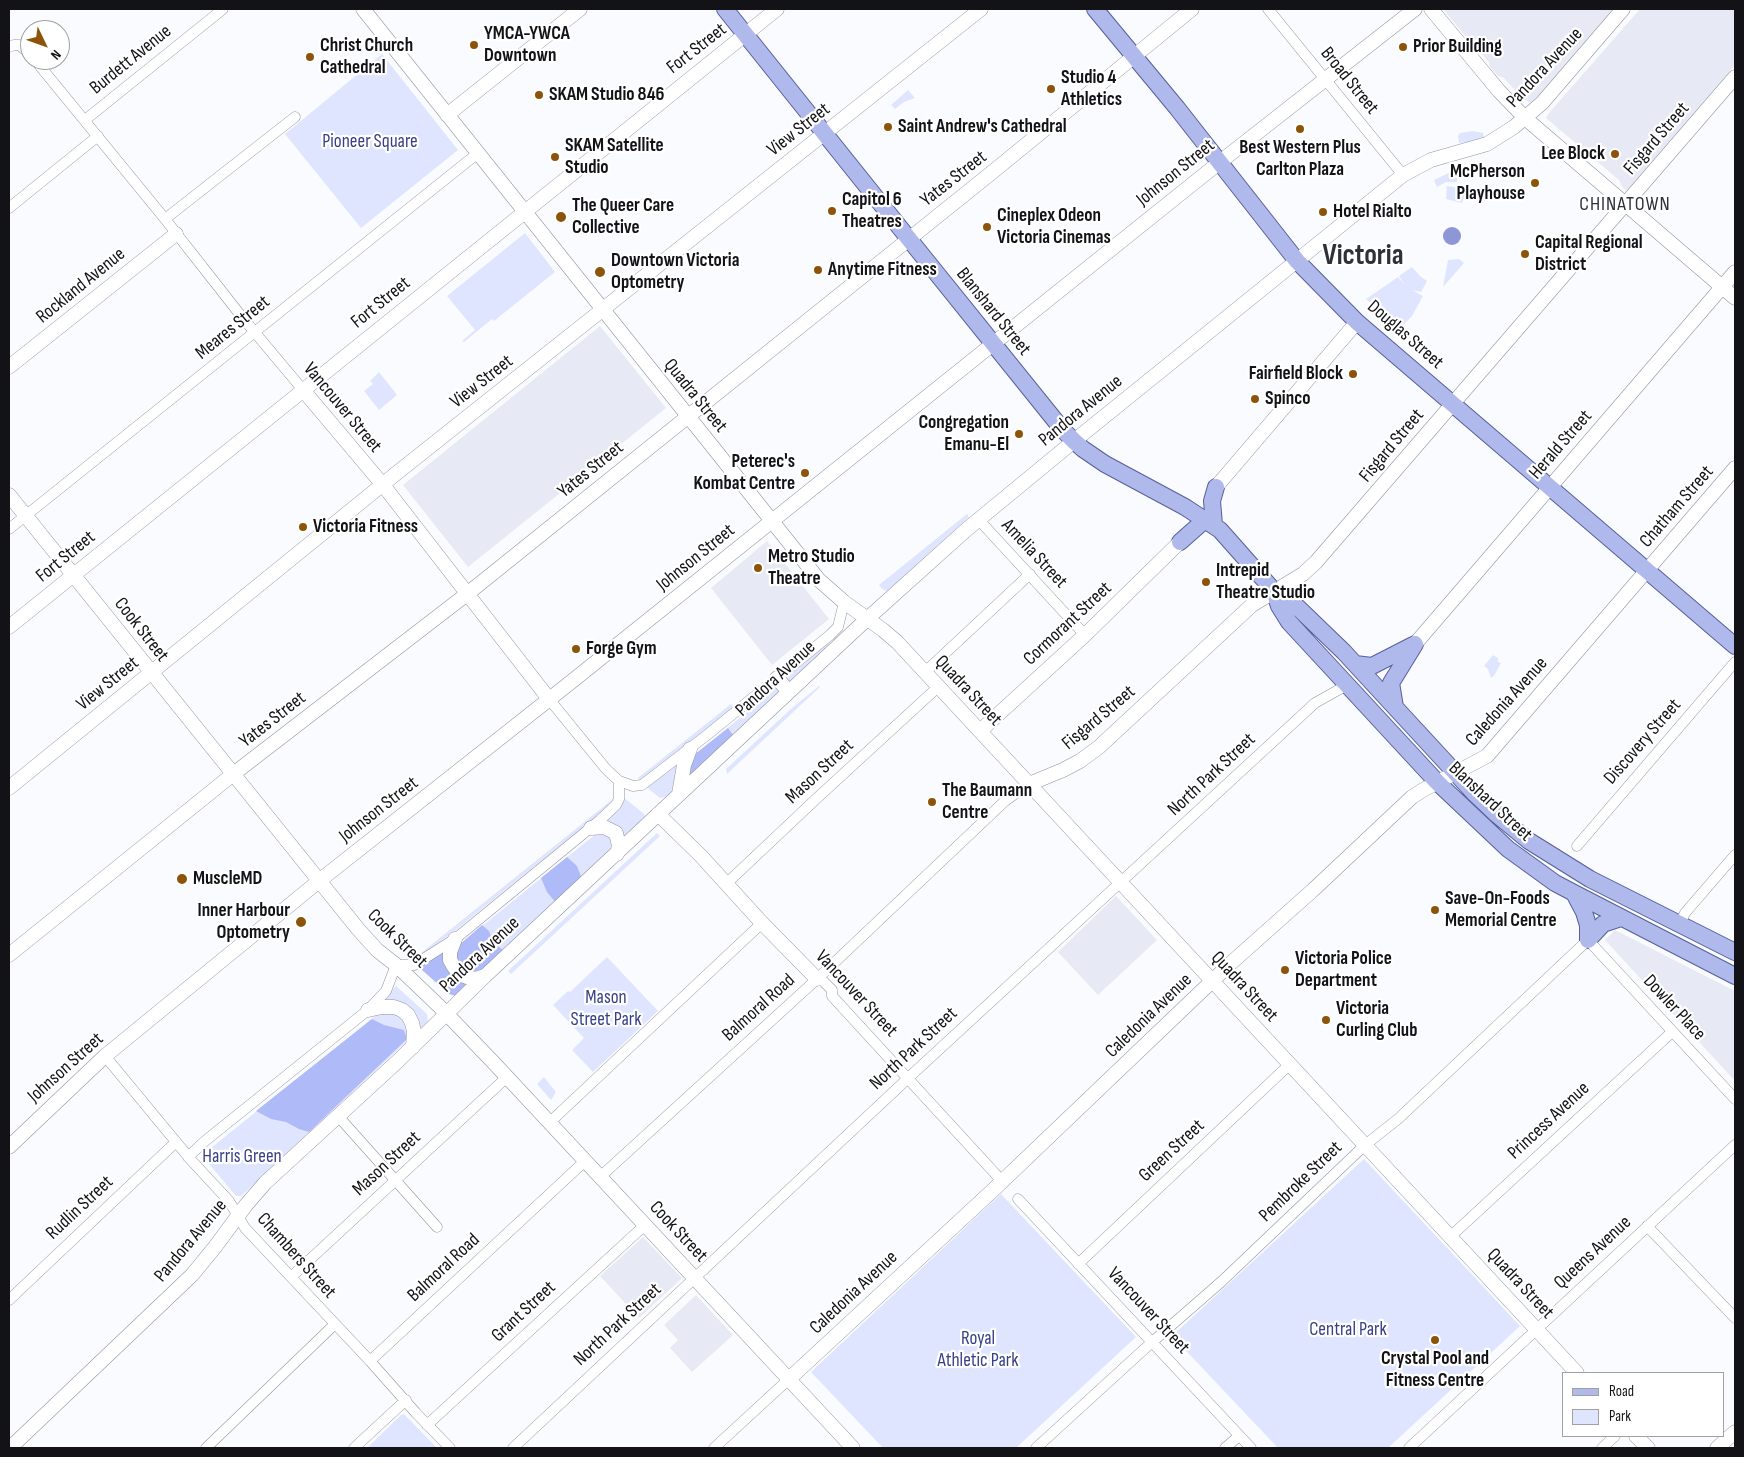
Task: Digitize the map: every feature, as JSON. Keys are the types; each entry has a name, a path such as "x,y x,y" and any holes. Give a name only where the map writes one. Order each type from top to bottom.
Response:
{"main road":[{"path":"447,115 580,9"},
{"name":"Blanshard Street","path":"725,9 908,239 1062,429 1074,441 1105,464 1199,516 1274,591 1296,604 1355,664 1456,773 1495,812 1529,841 1590,879 1735,952"},
{"name":"Fort Street","path":"9,627 777,9"},
{"name":"View Street","path":"9,788 383,485 981,9"},
{"name":"Douglas Street","path":"1095,9 1136,56 1297,261 1357,322 1735,646"},
{"name":"Yates Street","path":"9,955 232,775 467,594 1192,9"},
{"name":"Johnson Street","path":"9,1147 105,1056 318,881 549,699 1220,162 1415,9"},
{"path":"1431,9 1499,91 1525,118 1735,298"},
{"name":"Pandora Avenue","path":"11,1445 192,1275 266,1183 413,1047 485,976 679,794 867,619 978,520 1403,175 1430,160 1487,144 1504,135 1542,103 1623,9"},
{"name":"Quadra Street","path":"368,11 447,115 819,580 844,602 894,640 925,672 1576,1372"},
{"name":"Fisgard Street","path":"1029,784 1063,770 1080,761 1099,747 1252,605 1303,574 1316,562 1735,77"},
{"name":"Rockland Avenue","path":"9,367 176,234"},
{"name":"Herald Street","path":"1415,644 1735,272"},
{"path":"1199,516 1203,497 1216,487 1357,322"},
{"name":"Vancouver Street","path":"303,390 383,485 549,699"},
{"name":"Chatham Street","path":"1648,570 1735,468"},
{"path":"1180,542 1181,536 1212,501 1216,487"},
{"name":"Cook Street","path":"9,495 74,574 232,775 364,936 446,1014 507,1077 853,1448"},
{"name":"Cormorant Street","path":"980,731 1086,635 1180,542"},
{"name":"Caledonia Avenue","path":"789,1379 1412,797 1488,756 1648,570"},
{"name":"Blanshard Street","path":"1274,591 1279,606 1288,622 1437,782 1508,849 1547,877 1574,893 1735,976"},
{"path":"1355,664 1372,666 1415,644"},
{"path":"1395,707 1391,683 1415,644"},
{"path":"777,678 789,692"},
{"path":"679,794 684,764 690,748"},
{"name":"Vancouver Street","path":"658,814 701,856 762,923 817,979"},
{"path":"591,828 604,827 616,833 619,846 617,854"},
{"path":"1574,893 1584,912 1588,925 1588,940"},
{"path":"1588,940 1603,924 1621,918"},
{"path":"1680,924 1680,936 1687,951"},
{"path":"455,938 450,952 450,960 454,967 467,978 476,979 485,976"},
{"path":"368,1010 394,1007 402,1010 408,1015 412,1023 414,1031 413,1047"},
{"path":"1717,1448 1735,1432"},
{"path":"1637,1437 1648,1448"}],"street":[{"name":"Burdett Avenue","path":"85,120 223,9"},
{"name":"Broad Street","path":"1268,9 1403,175"},
{"name":"Vancouver Street","path":"43,70 303,390"},
{"path":"165,219 295,117"},
{"path":"9,208 98,136"},
{"name":"Meares Street","path":"9,529 478,153"},
{"name":"Amelia Street","path":"978,520 1086,635"},
{"path":"925,672 1030,574"},
{"name":"Pandora Avenue","path":"396,965 414,965 455,938 591,828 616,805 619,799 619,782 633,786 642,785 777,678 838,627 844,602"},
{"name":"Discovery Street","path":"1578,846 1735,662"},
{"name":"North Park Street","path":"513,1448 908,1079 1315,703 1347,685"},
{"name":"Mason Street","path":"727,883 938,687"},
{"name":"Vancouver Street","path":"549,699 606,769 619,782"},
{"name":"Balmoral Road","path":"600,1177 817,979 1005,801 1029,784"},
{"path":"1680,924 1685,913 1735,855"},
{"path":"549,1123 762,923"},
{"name":"Dowler Place","path":"1588,940 1735,1098"},
{"name":"Pembroke Street","path":"1036,1448 1228,1276 1365,1145 1398,1119 1588,940"},
{"path":"188,1157 205,1141 368,1010 386,992 396,965"},
{"name":"Vancouver Street","path":"817,979 824,981 832,990 832,996 1002,1182"},
{"name":"Princess Avenue","path":"1450,1236 1672,1032"},
{"name":"Chambers Street","path":"105,1056 188,1157 228,1201 245,1228 450,1448"},
{"name":"Green Street","path":"1078,1264 1290,1064"},
{"name":"Mason Street","path":"291,1277 507,1077"},
{"path":"338,1116 394,1181 437,1226"},
{"name":"Rudlin Street","path":"9,1300 176,1142"},
{"name":"Queens Avenue","path":"1409,1448 1735,1145"},
{"name":"Balmoral Road","path":"370,1360 585,1161"},
{"name":"Vancouver Street","path":"1018,1199 1251,1448"},
{"name":"Grant Street","path":"428,1425 645,1225"},
{"path":"1647,1226 1735,1318"},
{"path":"206,1448 334,1324"},
{"name":"Caledonia Avenue","path":"714,1448 789,1379"},
{"path":"354,1448 406,1400"},
{"path":"1226,1448 1239,1436"},
{"path":"1602,1448 1614,1437"}],"shaded area":[{"path":"1443,9 1618,9 1610,14 1532,104 1521,97 1503,77 1498,76 1490,67 1489,62"},
{"path":"1640,9 1735,9 1735,65 1631,188 1627,190 1623,188 1619,180 1546,118"},
{"path":"1452,227 1460,232 1461,236 1456,244 1452,245 1444,240 1443,236 1448,228"},
{"path":"600,326 666,408 468,567 403,485"},
{"path":"767,541 829,619 772,665 711,588"},
{"path":"728,728 735,738 685,780 694,755"},
{"path":"567,857 577,866 582,879 556,903 547,892 541,878"},
{"path":"1116,896 1157,940 1098,995 1058,952"},
{"path":"482,925 489,931 493,942 504,951 483,971 476,973 465,972 455,958 458,946"},
{"path":"1615,930 1735,991 1735,1081 1605,940"},
{"path":"444,951 470,983 456,996 449,994 422,970 421,966"},
{"path":"372,1019 384,1025 404,1030 407,1039 309,1132 286,1122 271,1119 256,1111"},
{"path":"643,1237 682,1278 639,1318 600,1276"},
{"path":"696,1295 733,1335 692,1372 670,1348 678,1340 664,1325"}],"green space":[{"name":"Pioneer Square","path":"382,54 458,150 361,228 285,134"},
{"path":"908,90 915,98 904,102 895,109 891,105"},
{"path":"1473,131 1483,133 1484,137 1459,143 1458,136 1460,133"},
{"path":"1459,168 1457,182 1446,182 1437,187 1434,180"},
{"path":"1447,186 1467,189 1462,203 1446,199"},
{"path":"525,233 555,272 494,321 492,319 464,342 462,341 475,330 447,296"},
{"path":"1459,259 1464,263 1443,287 1448,260"},
{"path":"1412,267 1427,281 1421,292 1412,290 1423,296 1412,316 1402,326 1398,327 1366,299 1398,277 1405,285 1399,276"},
{"path":"379,372 397,395 379,410 364,391 373,384 370,381"},
{"path":"967,514 969,517 887,591 882,589 879,585"},
{"path":"827,642 829,644 792,683 788,683 784,678"},
{"path":"1493,655 1501,663 1491,678 1488,669 1484,666"},
{"path":"819,686 727,774 726,769 792,708"},
{"path":"772,687 778,687 782,691 694,775 694,755 767,696"},
{"path":"731,704 734,707 640,781 638,778"},
{"path":"678,762 675,790 666,797 660,798 646,787"},
{"path":"623,797 646,817 624,840 605,820"},
{"path":"613,799 609,806 457,929 418,959 416,957"},
{"path":"597,833 613,837 611,850 483,971 461,943"},
{"path":"657,833 660,836 511,974 508,971"},
{"name":"Mason Street Park","path":"607,957 658,1011 593,1072 572,1050 584,1038 553,1005 568,991 570,992"},
{"path":"396,986 427,1014 428,1022 419,1030 383,1000"},
{"name":"Harris Green","path":"385,1011 401,1015 409,1031 405,1043 241,1196 236,1196 205,1159 206,1152 375,1016"},
{"path":"544,1077 556,1092 551,1100 537,1084"},
{"name":"Central Park","path":"1364,1159 1520,1326 1388,1448 1278,1448 1172,1336"},
{"name":"Royal Athletic Park","path":"1001,1194 1136,1337 1016,1448 883,1448 811,1372"},
{"path":"404,1414 437,1448 367,1448 401,1415"}],"place":[{"name":"YMCA-YWCA Downtown","path":"474,45"},
{"name":"Prior Building","path":"1403,47"},
{"name":"Christ Church Cathedral","path":"310,57"},
{"name":"Studio 4 Athletics","path":"1051,89"},
{"name":"SKAM Studio 846","path":"539,95"},
{"name":"Saint Andrew's Cathedral","path":"888,127"},
{"name":"Best Western Plus Carlton Plaza","path":"1300,129"},
{"name":"Lee Block","path":"1615,154"},
{"name":"SKAM Satellite Studio","path":"555,157"},
{"name":"McPherson Playhouse","path":"1535,183"},
{"name":"Capitol 6 Theatres","path":"832,211"},
{"name":"Hotel Rialto","path":"1323,212"},
{"name":"The Queer Care Collective","path":"561,217"},
{"name":"Cineplex Odeon Victoria Cinemas","path":"987,227"},
{"name":"Capital Regional District","path":"1525,254"},
{"name":"Anytime Fitness","path":"818,270"},
{"name":"Downtown Victoria Optometry","path":"600,272"},
{"name":"Fairfield Block","path":"1353,374"},
{"name":"Spinco","path":"1255,399"},
{"name":"Congregation Emanu-El","path":"1019,434"},
{"name":"Peterec's Kombat Centre","path":"805,473"},
{"name":"Victoria Fitness","path":"303,527"},
{"name":"Metro Studio Theatre","path":"758,568"},
{"name":"Intrepid Theatre Studio","path":"1206,582"},
{"name":"Forge Gym","path":"576,649"},
{"name":"The Baumann Centre","path":"932,802"},
{"name":"MuscleMD","path":"182,879"},
{"name":"Save-On-Foods Memorial Centre","path":"1435,910"},
{"name":"Inner Harbour Optometry","path":"301,922"},
{"name":"Victoria Police Department","path":"1285,970"},
{"name":"Victoria Curling Club","path":"1326,1020"},
{"name":"Crystal Pool and Fitness Centre","path":"1435,1340"}],"district":[{"name":"CHINATOWN","path":"1625,205"},
{"name":"Victoria","path":"1363,257"}]}
